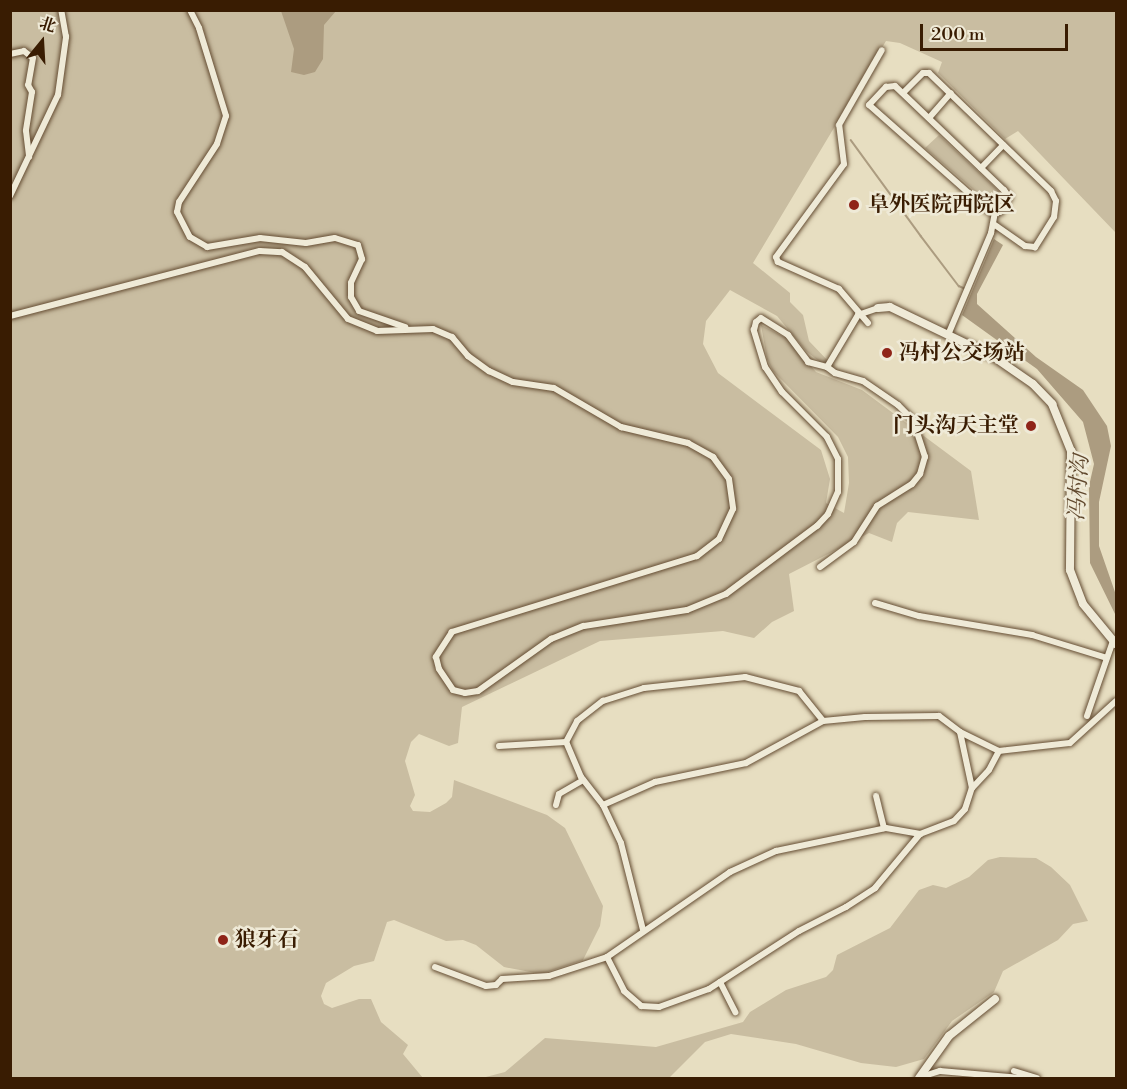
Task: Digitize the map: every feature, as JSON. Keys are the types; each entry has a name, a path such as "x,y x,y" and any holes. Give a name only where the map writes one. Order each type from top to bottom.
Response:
{"street":[{"path":"10,196 58,95 66,37 61,10"},
{"path":"190,10 199,28 226,116 217,144 179,202 177,212 190,237 207,247 260,238 306,243 335,238 358,244 362,259 351,283 351,297 359,311 408,328"},
{"path":"868,323 862,313 839,289 778,262 776,257 844,164 839,125 882,50"},
{"path":"10,54 24,51 33,58 26,131 29,157"},
{"path":"903,93 922,73 929,73 1051,191 1057,209 1035,247 1025,246 993,224"},
{"path":"892,85 903,93 1009,197 1005,208 995,213 891,128 869,105 892,85"},
{"path":"929,118 951,93"},
{"path":"981,168 1004,145"},
{"path":"948,335 991,233 995,213"},
{"path":"10,316 252,253 282,252 300,262 348,318 377,331 408,328 433,329 452,337 468,356 489,371 513,382 554,388 621,427 688,443 713,457 729,479 733,509 719,539 697,556 452,632 436,657 439,669 453,690 465,693 478,691 551,639 573,630 687,610 726,594 817,526 828,514 838,492 838,459 827,437 782,392 765,367 754,330 756,322 761,318 788,335 808,362 863,381 898,405 913,420 925,457 921,474 912,484 877,506 854,542 820,567"},
{"path":"827,367 840,340 862,313 890,307 971,344 1019,373 1043,393 1059,415 1072,464 1068,526 1070,570 1083,604 1115,643 1107,658 1087,716"},
{"path":"875,603 919,616 1032,635 1107,658"},
{"path":"566,742 587,710 623,693 661,685 745,677 799,691 823,722"},
{"path":"603,806 655,783 746,763 823,722 933,715 946,720 960,732 999,751 1070,743 1116,701"},
{"path":"960,732 972,788"},
{"path":"499,746 566,742"},
{"path":"566,742 583,780 603,806 630,867 643,930"},
{"path":"607,957 624,991 648,1008 674,1003 720,982 875,888 920,834 954,821 966,808 972,788 989,770 999,751"},
{"path":"556,805 559,794 583,780"},
{"path":"876,796 884,828"},
{"path":"435,967 486,986 496,985 502,979 549,976 607,957 643,930 754,859 796,845 884,828 920,834"},
{"path":"720,982 735,1012"},
{"path":"920,1078 949,1036 995,999"},
{"path":"920,1078 940,1071 1021,1078"},
{"path":"1014,1071 1036,1078"}],"shaded area":[{"path":"10,11 1116,11 1116,233 1018,131 1005,139 938,73 942,62 900,43 886,41 753,263 790,293 790,302 803,315 809,341 829,362 820,362 806,351 777,316 730,290 706,321 703,344 718,373 821,450 830,479 826,503 844,513 849,483 848,457 838,437 773,371 767,359 761,325 786,338 816,372 862,390 971,471 979,520 908,512 897,523 892,542 869,533 789,574 794,611 772,622 754,638 723,631 600,641 462,707 458,743 449,746 419,734 411,742 405,761 415,795 410,806 413,811 430,812 446,803 452,797 454,780 547,815 565,828 603,906 600,926 583,960 541,974 504,967 476,945 463,940 446,941 394,920 387,922 374,961 354,966 326,983 321,996 324,1004 332,1008 359,999 371,999 381,1022 408,1045 403,1054 423,1078 11,1078"},
{"path":"281,11 336,11 324,25 323,59 315,72 304,75 291,72 294,49"},
{"path":"939,135 1005,197 997,210 925,148"},
{"path":"994,239 1003,245 977,294 977,304 1036,357 1083,390 1107,426 1111,446 1099,502 1099,546 1116,595 1116,616 1090,563 1089,486 1094,464 1083,422 1037,369 962,315"},
{"path":"1000,857 1036,858 1051,867 1070,885 1088,921 1073,924 1058,940 1003,971 994,992 952,1021 924,1059 896,1067 861,1063 796,1044 731,1034 705,1042 669,1078 482,1078 505,1072 545,1038 656,1047 743,1022 750,1012 786,990 826,977 833,970 837,955 890,928 919,890 933,885 946,888 969,877 988,860"}],"waterway":[{"path":"851,140 959,286 966,289"},
{"path":"790,1078 821,1078"}],"place":[{"name":"阜外医院西院区","path":"854,205"},
{"name":"冯村公交场站","path":"887,353"},
{"name":"门头沟天主堂","path":"1031,426"},
{"name":"狼牙石","path":"223,940"}],"water label":[{"name":"冯村沟","path":"1079,488"}]}
